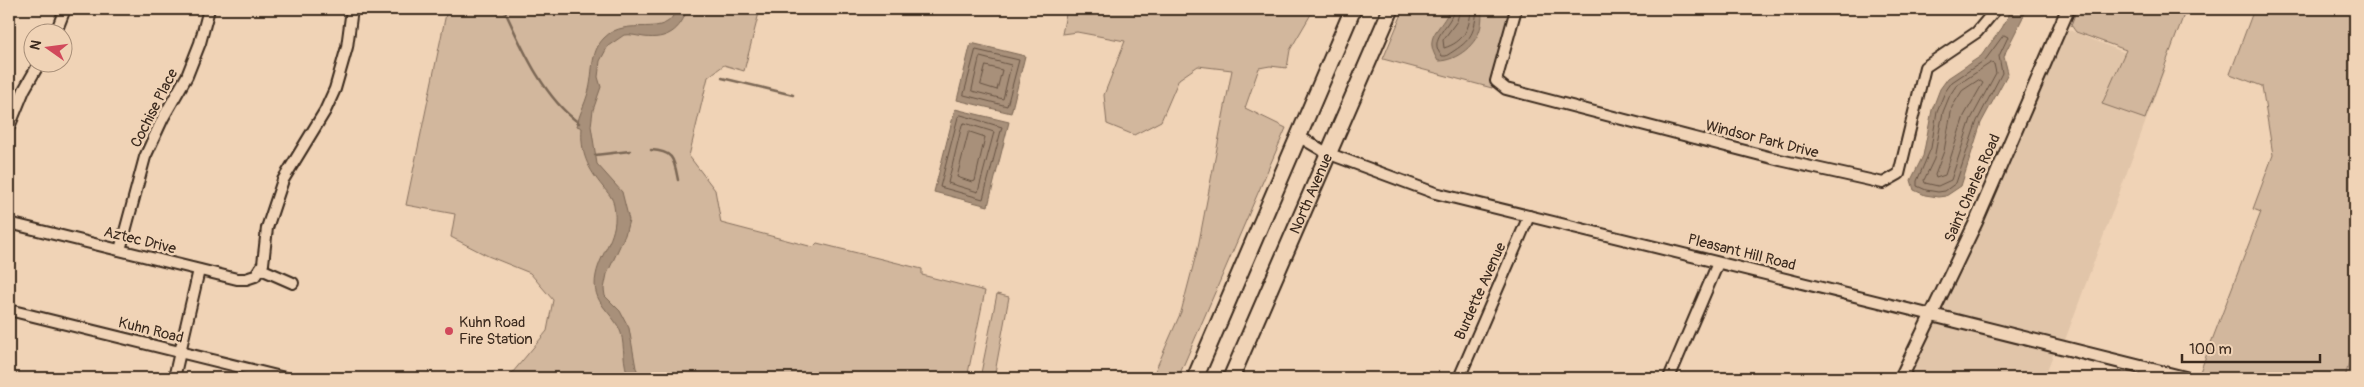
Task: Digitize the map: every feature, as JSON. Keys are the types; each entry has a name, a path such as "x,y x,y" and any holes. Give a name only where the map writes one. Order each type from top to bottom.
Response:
{"main road":[{"path":"1195,378 1353,9"},
{"name":"North Avenue","path":"1231,378 1391,9"}],"street":[{"path":"60,22 65,9"},
{"name":"Cochise Place","path":"120,250 145,157 160,124 187,76 200,43 209,9"},
{"path":"293,282 260,269 269,220 283,180 325,111 336,89 347,47 352,9"},
{"name":"Windsor Park Drive","path":"1516,9 1496,81 1506,89 1780,160 1883,183 1899,174 1925,67 1977,32 1996,9"},
{"name":"Saint Charles Road","path":"1901,378 1976,222 2068,9"},
{"path":"9,126 24,90 34,72"},
{"name":"Pleasant Hill Road","path":"1298,136 1327,153 1435,193 2185,378"},
{"name":"Burdette Avenue","path":"1459,378 1529,216"},
{"name":"Aztec Drive","path":"9,223 241,280 255,276 260,269"},
{"path":"1669,378 1718,262"},
{"path":"174,378 199,270"},
{"name":"Kuhn Road","path":"9,310 285,378"}],"shaded area":[{"path":"447,9 760,9 744,71 724,65 708,77 689,156 715,190 721,223 813,247 817,243 922,269 922,275 985,291 967,378 508,378 547,331 553,300 530,273 488,256 451,237 455,214 406,205"},
{"path":"1067,9 1314,9 1290,50 1287,68 1270,66 1259,68 1245,108 1286,128 1178,378 1152,378 1181,312 1198,247 1232,70 1198,66 1179,79 1161,121 1134,135 1107,124 1104,95 1125,41 1077,32 1062,34"},
{"path":"1404,9 1512,9 1492,88 1383,59"},
{"path":"2077,9 2186,9 2145,119 2102,104 2126,50 2076,32 2071,25"},
{"path":"2254,9 2355,9 2355,338 2345,378 2198,377 2261,212 2253,209 2273,155 2262,86 2230,74"},
{"path":"2064,28 2165,69 2064,343 1937,313"},
{"path":"997,294 1009,297 994,378 980,378"},
{"path":"1935,320 2055,350 2044,378 1906,378"}],"water":[{"path":"676,9 687,9 681,23 672,32 652,38 624,35 608,46 600,61 598,77 601,87 593,110 591,126 597,164 622,192 629,220 625,235 607,274 604,289 605,296 620,311 629,328 636,368 641,378 629,378 625,366 621,333 599,301 595,285 598,266 614,226 613,203 589,167 582,145 582,128 577,126 590,86 596,50 604,38 613,31 624,28 664,24 671,18"},
{"path":"1450,9 1482,9 1481,25 1476,39 1471,45 1459,55 1438,61 1432,45 1432,39"},
{"path":"2012,9 2027,9 2006,51 2004,57 2008,73 1981,123 1961,186 1946,196 1938,197 1925,195 1914,190 1911,180 1923,156 1932,110 1940,89 1948,78 1981,56 2002,28"},
{"path":"971,43 1025,56 1011,113 957,100"},
{"path":"955,109 1009,122 988,206 934,192"}],"waterway":[{"path":"504,9 526,55 544,86 566,112 579,123"},
{"path":"722,78 793,95"},
{"path":"651,150 664,152 672,158 678,180"},
{"path":"595,155 630,151"}],"place":[{"name":"Kuhn Road Fire Station","path":"449,331"}]}
